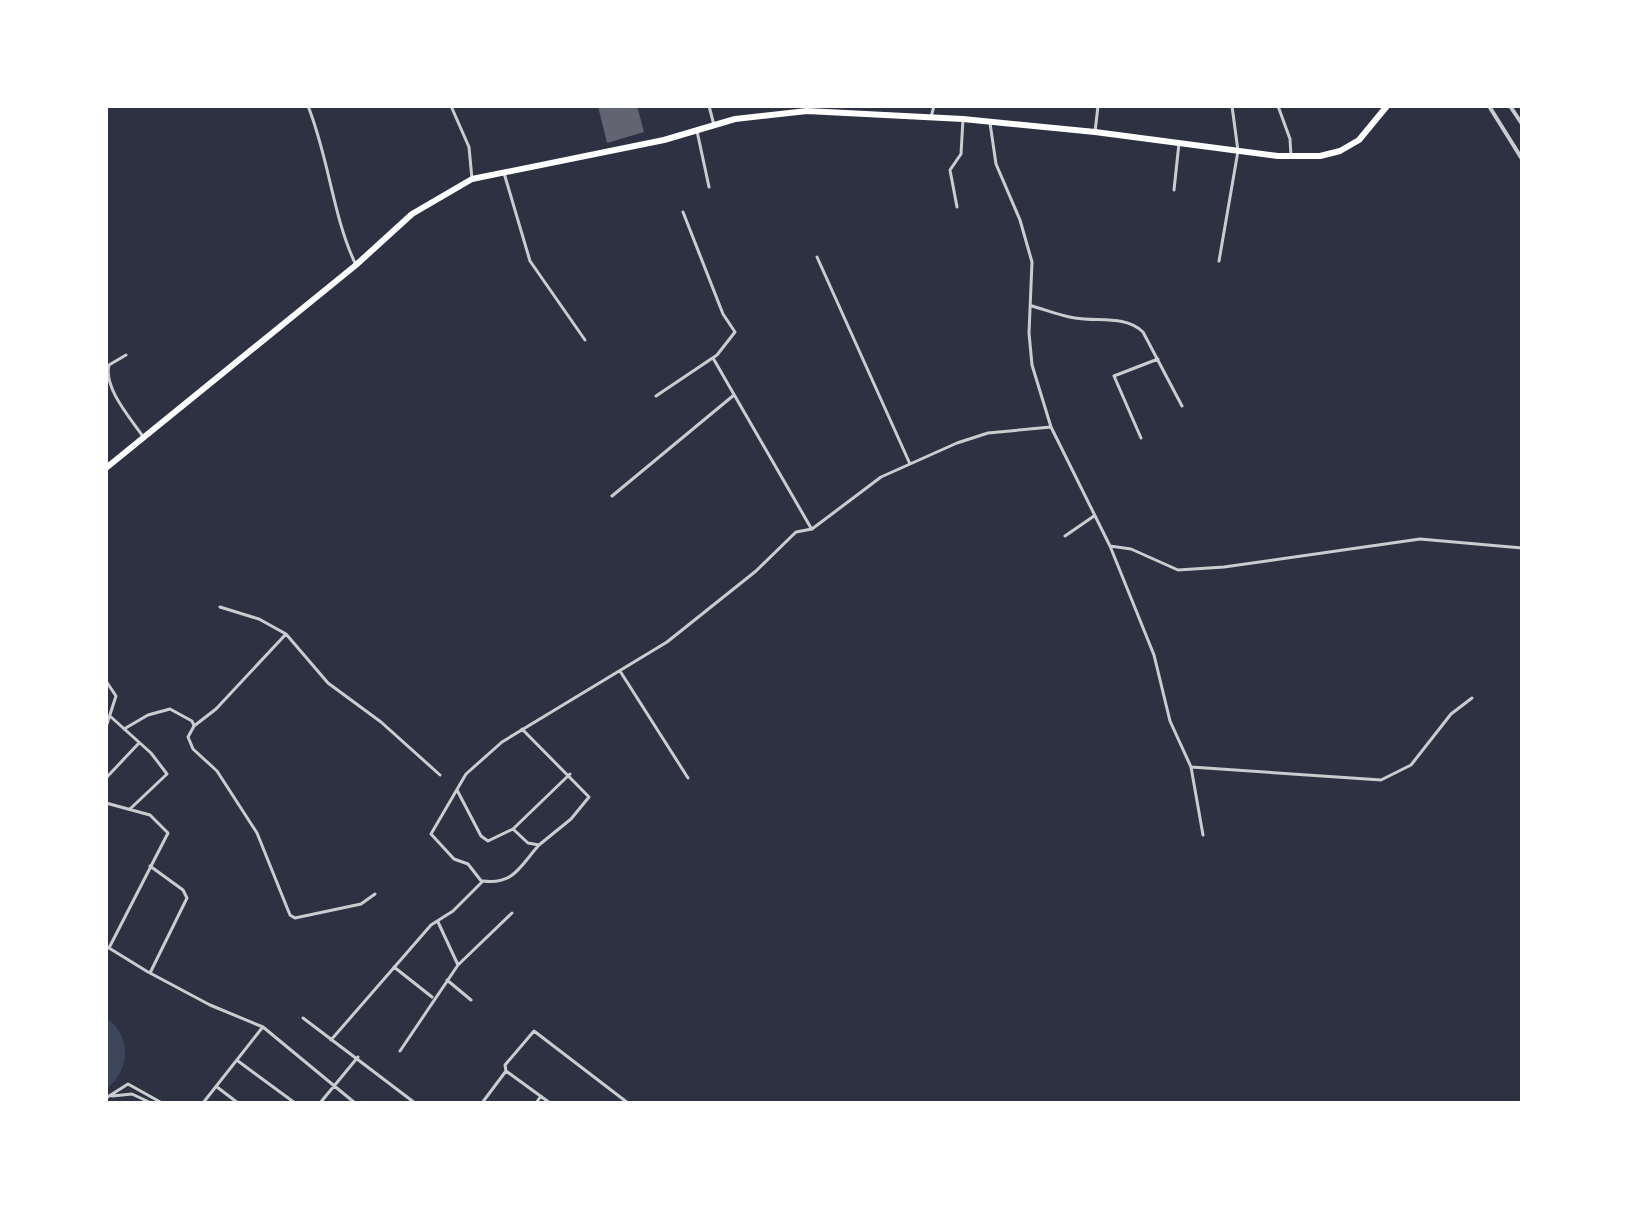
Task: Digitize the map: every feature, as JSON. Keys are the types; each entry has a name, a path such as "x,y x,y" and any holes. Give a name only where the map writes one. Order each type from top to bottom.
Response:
{"highway":[{"path":"106,468 356,265 412,214 472,179 775,112 807,108 877,110 1291,156 1340,151 1369,132 1387,106"}],"street":[{"path":"308,106 325,149 345,243 356,265"},
{"path":"451,106 469,147 472,179"},
{"path":"709,106 714,125"},
{"path":"931,117 934,106"},
{"path":"1095,132 1098,106"},
{"path":"1219,261 1238,151 1232,106"},
{"path":"1278,106 1290,139 1291,156"},
{"path":"1489,106 1522,159"},
{"path":"1510,106 1522,124"},
{"path":"957,207 950,170 961,154 963,119"},
{"path":"990,123 996,164 1029,249 1034,275 1029,350 1051,427 1110,546 1154,655 1170,721 1191,767 1203,835"},
{"path":"697,131 709,187"},
{"path":"1174,190 1179,143"},
{"path":"504,173 520,234 536,274 585,340"},
{"path":"656,396 713,358 735,332 723,314 683,212"},
{"path":"817,257 910,464"},
{"path":"1032,306 1071,318 1116,320 1136,325 1182,406"},
{"path":"126,355 109,365 107,371 117,396 144,438"},
{"path":"713,358 812,529"},
{"path":"1141,438 1114,376 1158,359"},
{"path":"612,496 734,395"},
{"path":"482,881 468,864 454,859 431,834 466,774 522,729 620,671 706,612 756,571 796,532 812,529 881,477 972,437 1051,427"},
{"path":"1065,536 1094,516"},
{"path":"1110,546 1131,549 1178,570 1224,567 1420,539 1522,548"},
{"path":"220,607 247,614 286,634 328,683 381,722 440,775"},
{"path":"286,634 236,688 194,726 188,737 193,749 217,771 257,833 290,915 301,919 322,915 361,904 375,894"},
{"path":"620,671 688,778"},
{"path":"106,681 116,692 106,727"},
{"path":"1191,767 1381,780 1411,765 1451,714 1472,698"},
{"path":"124,729 148,715 170,709 192,721 194,726"},
{"path":"111,717 167,774 130,809"},
{"path":"331,1040 431,925 482,881 504,882 539,845 589,801 583,788 570,774 522,729"},
{"path":"106,778 139,743"},
{"path":"457,790 485,840 513,829 570,774"},
{"path":"106,803 150,815 167,830 167,837 109,948 210,1005 263,1027 355,1103"},
{"path":"513,829 528,843 539,845"},
{"path":"150,866 183,890 187,898 150,973"},
{"path":"400,1051 458,965 512,913"},
{"path":"438,922 458,965"},
{"path":"394,967 433,998"},
{"path":"447,980 471,1000"},
{"path":"303,1018 415,1103"},
{"path":"203,1103 263,1027"},
{"path":"550,1103 506,1071 505,1065 532,1032 628,1103"},
{"path":"320,1103 358,1057"},
{"path":"238,1061 295,1103"},
{"path":"482,1103 506,1071"},
{"path":"112,1096 128,1084 162,1103"},
{"path":"217,1087 238,1103"},
{"path":"106,1098 132,1094 151,1103"},
{"path":"536,1103 541,1096"}],"shaded area":[{"path":"106,1018 121,1034 125,1054 120,1073 106,1089"}],"building":[{"path":"598,106 637,106 644,132 607,143"}]}
